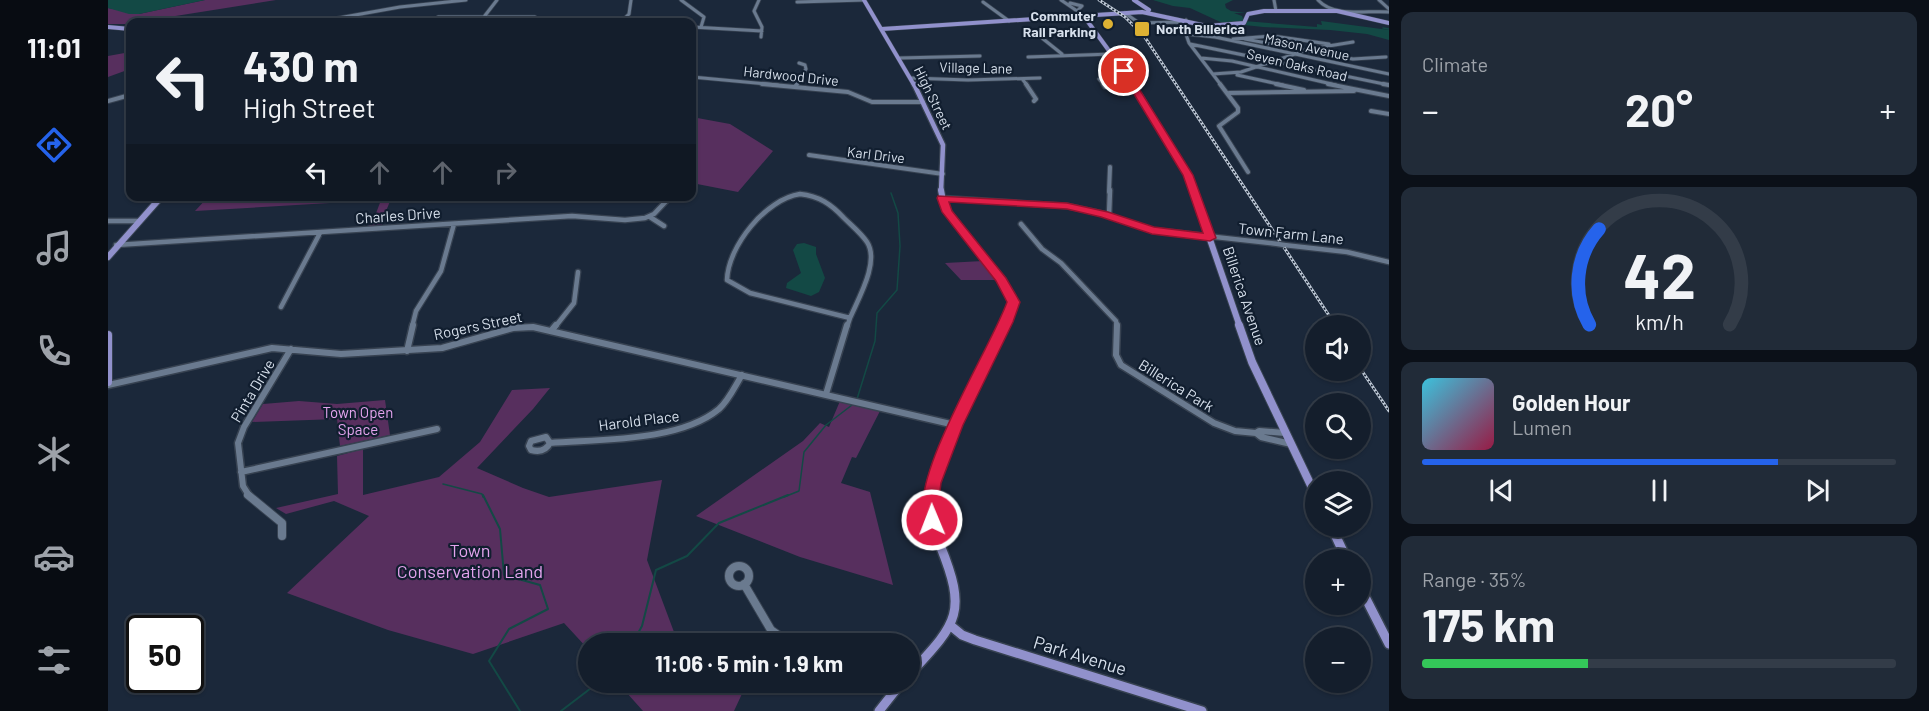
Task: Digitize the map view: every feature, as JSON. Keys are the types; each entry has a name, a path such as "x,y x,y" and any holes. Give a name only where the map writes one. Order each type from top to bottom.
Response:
{"main road":[{"name":"High Street","path":"864,0 911,78 943,145 942,198"},
{"path":"1134,0 1143,10"},
{"path":"882,29 1143,10 1209,26 1232,26 1244,22 1246,16 1251,13 1276,11 1337,11 1389,23"},
{"name":"Billerica Avenue","path":"1083,15 1136,87 1188,175 1252,362 1305,474"},
{"path":"108,27 126,29"},
{"path":"920,662 951,626 956,610 955,585 929,507 933,483 955,425 1006,322 1013,302 1001,280 947,212 942,198"},
{"path":"108,257 158,201"},
{"path":"108,335 108,384"},
{"path":"1371,609 1389,644"},
{"name":"Park Avenue","path":"951,626 962,635 975,640 1202,711"},
{"path":"879,711 893,693"}],"street":[{"path":"342,18 400,7 466,0"},
{"path":"484,17 496,0"},
{"path":"625,18 629,14 631,0"},
{"path":"681,0 706,19 700,27"},
{"path":"759,0 754,11 762,31 761,37"},
{"path":"797,2 864,0"},
{"path":"983,2 991,0"},
{"name":"Billerica Avenue","path":"1062,0 1083,15"},
{"path":"1274,0 1276,11"},
{"path":"1318,0 1321,5 1337,11 1388,10"},
{"path":"1379,0 1388,10"},
{"path":"983,2 1009,21"},
{"path":"1318,11 1321,5"},
{"path":"1125,13 1139,23 1184,21 1190,44 1238,108 1238,112 1219,126 1248,172"},
{"path":"358,18 367,14"},
{"path":"438,17 535,17"},
{"path":"696,27 762,31"},
{"name":"Mason Avenue","path":"1186,34 1225,39 1389,74"},
{"path":"1225,39 1271,36 1345,46"},
{"path":"1042,38 1062,54"},
{"path":"1245,39 1353,59 1386,57"},
{"path":"1236,74 1309,50 1331,44 1353,42"},
{"path":"1190,44 1389,85"},
{"path":"1028,57 1112,54"},
{"path":"900,58 980,56"},
{"name":"Seven Oaks Road","path":"1201,58 1232,61 1389,96"},
{"path":"795,87 806,69 805,65 799,63"},
{"path":"1214,74 1236,74 1317,93"},
{"name":"Hardwood Drive","path":"696,77 848,93 872,102 923,102"},
{"name":"Village Lane","path":"911,78 1023,80 1041,78"},
{"path":"1099,79 1105,87 1136,87"},
{"path":"1023,80 1036,99 1034,101"},
{"path":"1229,93 1365,91"},
{"path":"108,100 126,96"},
{"path":"1371,111 1389,114"},
{"name":"Karl Drive","path":"809,155 943,174"},
{"path":"1109,216 1110,167"},
{"path":"826,394 836,356 871,262 872,250 867,242 821,199 797,195 773,201 749,230 726,271 727,280 750,293 850,318"},
{"name":"Town Farm Lane","path":"942,198 1067,206 1152,230 1340,251 1389,262"},
{"path":"664,226 650,217 666,201"},
{"name":"Charles Drive","path":"117,245 572,216 624,220 650,217"},
{"path":"108,221 140,221"},
{"path":"407,351 416,311 441,271 454,224"},
{"name":"Billerica Park","path":"1021,224 1042,249 1061,263 1116,321 1118,328 1117,359 1121,365 1220,426 1256,433 1261,437 1291,444"},
{"path":"282,307 320,233"},
{"path":"551,331 574,303 578,272"},
{"name":"Rogers Street","path":"108,384 162,375 258,351 291,349 341,354 407,351 458,344 513,328 533,327 955,425"},
{"name":"Pinta Drive","path":"282,536 282,523 248,495 243,486 238,443 240,435 291,349"},
{"name":"Harold Place","path":"550,443 662,432 695,425 720,409 742,375"},
{"path":"241,472 436,429"},
{"name":"Billerica Park","path":"1256,433 1258,431 1286,433"},
{"path":"744,585 766,624 775,633"}],"green space":[{"path":"205,0 276,0 163,18 126,18 126,24 108,24 108,8 139,14"},
{"path":"126,53 126,70 108,77 108,56"},
{"path":"696,118 730,124 773,151 738,192 696,184"},
{"path":"204,201 364,201 195,211"},
{"path":"381,201 390,201 381,223 383,226 366,227 372,224"},
{"path":"983,261 997,280 961,280 945,263"},
{"name":"Town Conservation Land","path":"550,388 477,468 549,497 662,480 647,560 674,633 578,633 578,638 564,623 473,654 388,630 287,593 369,516 334,501 286,514 276,508 338,494 337,456 363,449 363,495 439,477 480,442 512,390"},
{"name":"Town Open Space","path":"385,400 390,435 340,446 337,419 252,422 263,404 299,401 337,404"},
{"path":"840,401 880,411 856,458 852,457 841,483 870,492 893,585 800,557 696,516 803,441 820,423 829,427"},
{"path":"627,693 742,693 734,711 643,711"}],"shaded area":[{"path":"108,0 205,0 139,14 129,14 108,8"},
{"path":"1153,0 1233,0 1225,4 1226,8 1246,13 1234,13 1242,16 1244,21 1317,27 1317,24 1322,25 1321,21 1389,30 1389,40 1367,34 1330,30 1226,23 1240,27 1229,26 1190,8"},
{"path":"804,243 816,247 816,254 825,278 819,292 811,296 786,288 787,283 801,273 793,250 797,244"}],"waterway":[{"path":"1383,28 1389,29"},
{"path":"857,399 875,341 877,313 897,290 900,246 898,213 891,193"},
{"path":"784,497 799,491 804,452 826,425 852,405"},
{"path":"443,484 482,494 483,497"},
{"path":"483,495 500,529 504,575 540,585 548,609 509,629 489,661 520,711"},
{"path":"638,633 642,626 656,570 687,556 719,523 788,495"},
{"path":"561,711 585,693"}],"railway":[{"path":"1099,0 1125,17 1144,36 1329,315"},
{"path":"1369,381 1389,411"}],"place":[{"name":"Commuter Rail Parking","path":"1108,24"},
{"name":"North Billerica","path":"1142,29"}],"route":[{"path":"932,520 929,507 933,483 955,425 1006,322 1013,302 1001,280 947,212 942,198 1067,206 1104,214 1152,230 1210,238 1194,190 1179,157 1124,71"}]}
